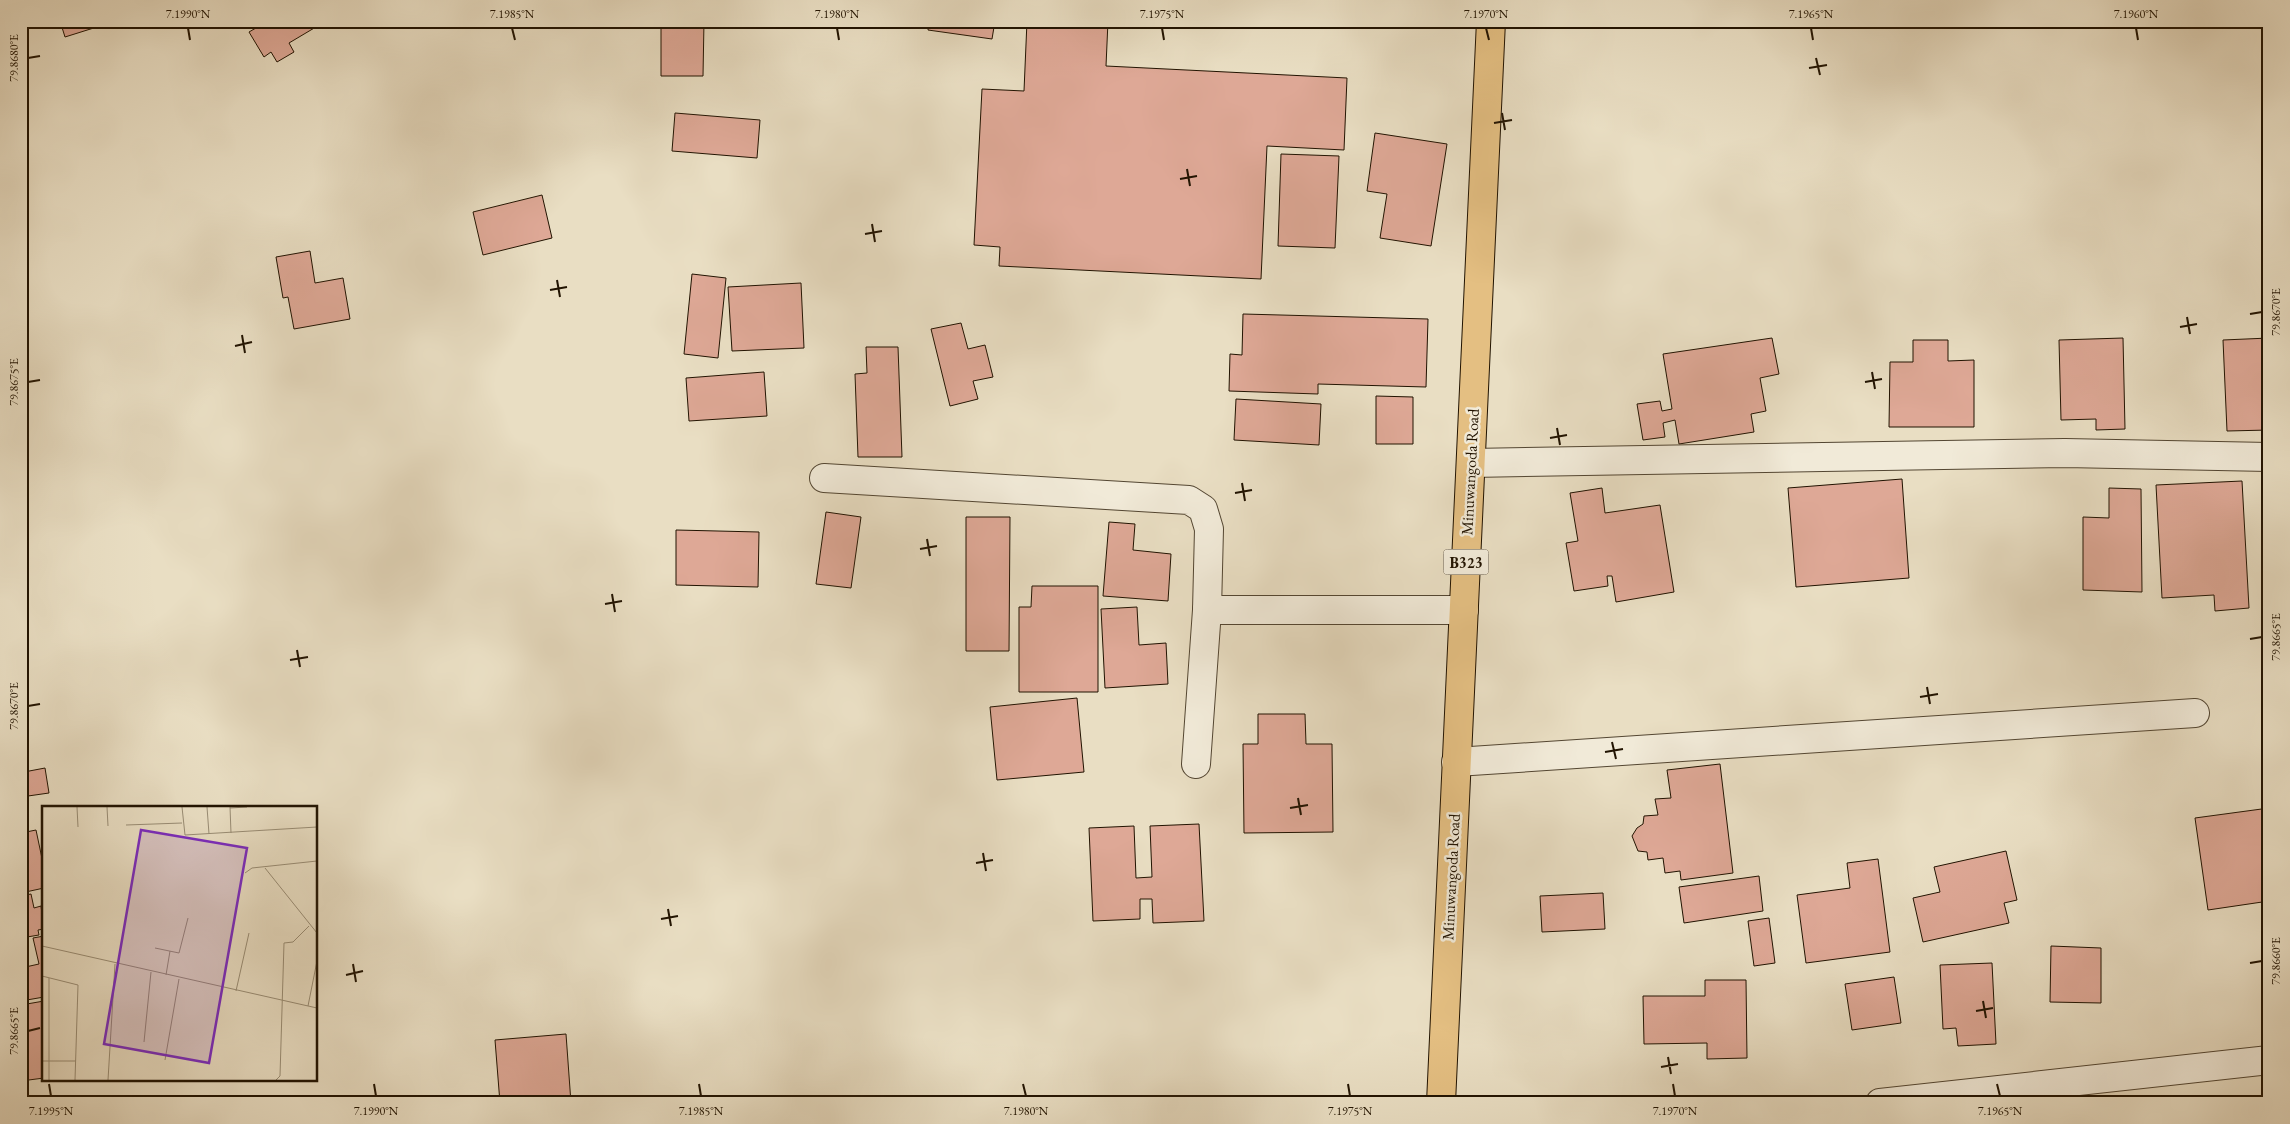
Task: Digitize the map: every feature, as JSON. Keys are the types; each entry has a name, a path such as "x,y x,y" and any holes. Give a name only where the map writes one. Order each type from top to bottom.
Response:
{"main road":[{"name":"Minuwangoda Road","path":"1441,1103 1491,21"}],"street":[{"path":"1471,463 2065,453 2269,456"},
{"path":"824,478 1189,500 1203,509 1209,529 1207,610 1196,764"},
{"path":"1207,610 1464,610"},
{"path":"1456,762 2195,713"},
{"path":"1880,1103 2269,1060"}],"building":[{"path":"60,21 116,21 65,37"},
{"path":"268,21 326,21 289,43 294,52 277,62 271,52 264,57 249,32"},
{"path":"661,21 704,21 703,76 661,76"},
{"path":"929,21 995,21 992,39 928,30"},
{"path":"1027,21 1108,21 1106,66 1347,78 1344,150 1267,146 1261,279 999,266 1000,247 974,245 982,89 1024,91"},
{"path":"1376,21 1411,21 1411,25 1376,26"},
{"path":"675,113 760,120 757,158 672,151"},
{"path":"1375,133 1447,144 1431,246 1380,238 1387,194 1367,191"},
{"path":"1281,154 1339,156 1335,248 1278,246"},
{"path":"542,195 552,238 483,255 473,212"},
{"path":"310,251 315,283 343,278 350,319 294,329 288,297 283,298 276,257"},
{"path":"692,274 726,278 718,358 684,354"},
{"path":"801,283 804,348 732,351 728,287"},
{"path":"1243,314 1428,319 1426,387 1318,384 1318,394 1229,391 1230,354 1242,355"},
{"path":"961,323 968,349 985,345 993,377 973,381 978,399 950,406 931,329"},
{"path":"1772,338 1779,374 1760,378 1766,411 1751,414 1754,432 1679,444 1675,420 1663,423 1665,437 1643,440 1637,404 1660,401 1662,411 1672,409 1663,354"},
{"path":"2123,338 2125,429 2096,430 2096,419 2061,420 2059,340"},
{"path":"2269,338 2269,430 2227,431 2223,340"},
{"path":"1913,340 1948,340 1948,361 1974,360 1974,427 1889,427 1890,362 1913,362"},
{"path":"866,347 898,347 902,457 858,457 855,374 867,373"},
{"path":"764,372 767,416 689,421 686,378"},
{"path":"1376,396 1413,397 1413,444 1376,444"},
{"path":"1236,399 1321,404 1319,445 1234,440"},
{"path":"1902,479 1909,578 1796,587 1788,488"},
{"path":"2242,481 2249,608 2215,611 2214,595 2162,598 2156,485"},
{"path":"1602,488 1605,513 1660,505 1674,592 1616,602 1612,576 1607,576 1608,586 1574,591 1566,543 1578,541 1570,493"},
{"path":"2109,488 2141,489 2142,592 2083,590 2083,517 2109,518"},
{"path":"826,512 861,517 851,588 816,584"},
{"path":"2262,515 2269,515 2269,579 2263,579"},
{"path":"966,517 1010,517 1009,651 966,651"},
{"path":"1109,522 1135,524 1133,550 1171,554 1168,601 1103,596"},
{"path":"676,530 759,532 758,587 676,585"},
{"path":"1032,586 1098,586 1098,692 1019,692 1019,607 1031,607"},
{"path":"1137,607 1139,645 1166,643 1168,684 1105,688 1101,609"},
{"path":"1077,698 1084,772 997,780 990,707"},
{"path":"1258,714 1305,714 1306,744 1332,744 1333,832 1244,833 1243,744 1258,744"},
{"path":"1720,764 1733,873 1681,880 1680,871 1665,873 1663,858 1648,860 1647,852 1638,851 1632,836 1637,828 1643,824 1644,816 1658,815 1655,799 1671,798 1667,770"},
{"path":"45,768 49,793 28,796 24,772"},
{"path":"2269,808 2269,901 2208,910 2195,818"},
{"path":"1199,824 1204,921 1153,923 1152,899 1140,899 1140,919 1093,921 1089,828 1134,826 1136,878 1152,877 1150,826"},
{"path":"36,830 42,858 42,888 21,893 21,833"},
{"path":"2006,851 2017,900 2004,903 2009,923 1923,942 1913,898 1940,892 1934,867"},
{"path":"1878,859 1890,952 1806,963 1797,895 1850,888 1847,863"},
{"path":"1759,876 1763,911 1684,923 1679,887"},
{"path":"1603,893 1605,929 1542,932 1540,896"},
{"path":"31,894 34,908 41,906 42,929 38,930 39,935 21,938 21,896"},
{"path":"1769,918 1775,963 1754,966 1748,921"},
{"path":"42,936 42,997 21,1001 21,968 39,964 33,938"},
{"path":"2051,946 2101,948 2101,1003 2050,1002"},
{"path":"1992,963 1996,1044 1958,1046 1956,1028 1943,1029 1940,965"},
{"path":"1894,977 1901,1023 1852,1030 1845,984"},
{"path":"1705,980 1746,980 1747,1058 1707,1059 1707,1043 1644,1044 1643,996 1705,996"},
{"path":"42,1001 42,1078 21,1081 21,1005"},
{"path":"566,1034 571,1103 500,1103 495,1040"}]}
